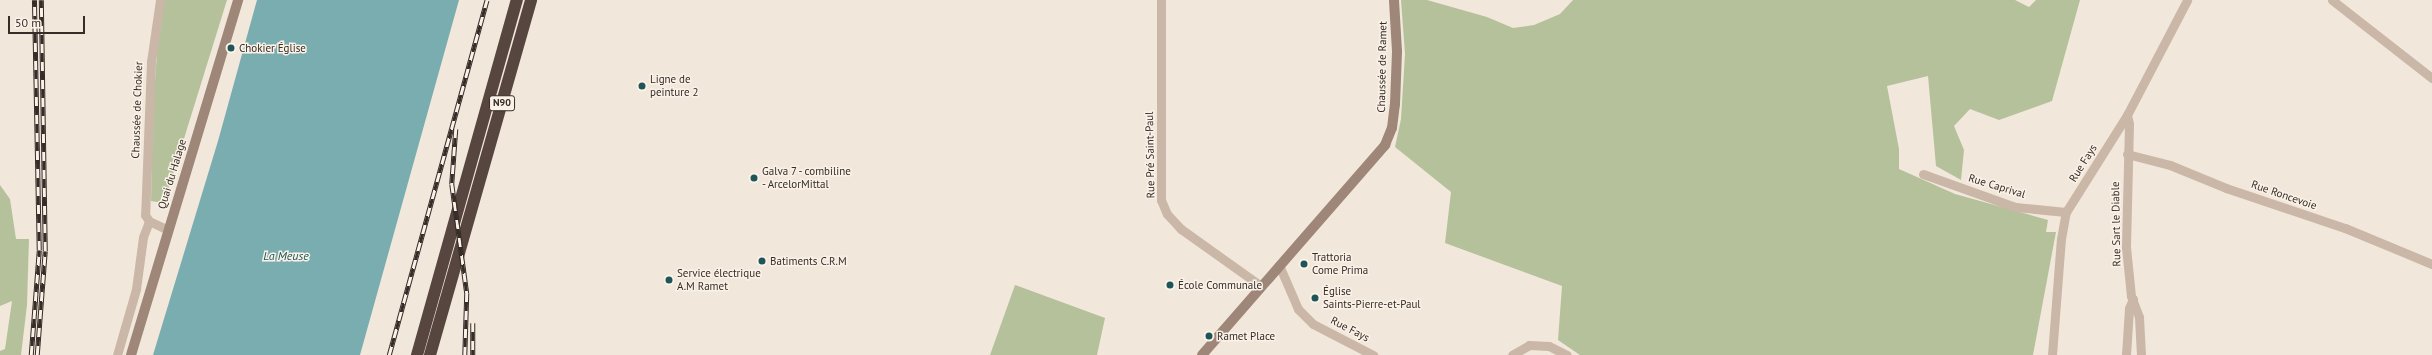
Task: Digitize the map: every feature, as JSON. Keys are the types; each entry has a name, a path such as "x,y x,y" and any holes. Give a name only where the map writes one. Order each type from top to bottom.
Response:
{"highway":[{"name":"N90","path":"417,355 517,0"},
{"name":"N90","path":"430,355 531,0"}],"main road":[{"name":"Quai du Halage","path":"131,355 238,0"},
{"name":"Chaussée de Ramet","path":"1280,265 1379,155 1392,128 1396,70 1394,0"},
{"path":"1202,355 1280,265"}],"street":[{"name":"Chaussée de Chokier","path":"117,355 136,289 143,237 149,221 145,215 151,62 160,0"},
{"name":"Rue Pré Saint-Paul","path":"1161,0 1161,200 1167,214 1181,229 1261,286"},
{"name":"Rue Fays","path":"2052,355 2061,239 2066,212 2127,115 2187,0"},
{"path":"2332,0 2432,78"},
{"name":"Rue Sart le Diable","path":"2127,115 2129,124 2127,154 2126,247 2132,299 2139,317 2142,355"},
{"name":"Rue Roncevoie","path":"2127,154 2170,166 2226,188 2345,228 2432,264"},
{"name":"Rue Caprival","path":"1924,174 2015,207 2066,212"},
{"path":"149,221 168,230"},
{"name":"Rue Fays","path":"1280,265 1298,308 1313,324 1373,355"},
{"path":"2126,355 2129,308 2132,299"},
{"path":"1512,355 1530,345 1549,346 1567,355"}],"green space":[{"path":"161,0 227,0 164,203 151,201 153,108"},
{"path":"1401,0 1427,0 1487,17 1513,28 1534,25 1560,14 1573,0 2015,0 2029,7 2036,0 2080,0 2052,101 1999,120 1970,109 1954,126 1964,150 1961,180 1936,166 1928,76 1887,86 1899,149 1899,169 1955,194 2048,220 2046,232 2056,232 2033,355 1580,355 1558,340 1562,286 1445,243 1451,192 1395,147 1401,119 1405,54"},
{"path":"0,185 10,199 16,239 29,239 27,305 21,355 0,355 0,351 5,349 12,301 0,306"},
{"path":"1015,285 1105,318 1097,355 990,355"}],"water":[{"name":"La Meuse","path":"257,0 459,0 360,355 153,355 218,141"}],"railway":[{"path":"31,355 39,250 34,0"},
{"path":"37,355 45,251 41,0"},
{"path":"389,355 487,0"},
{"path":"456,129 452,184 467,293 465,355"},
{"path":"473,323 473,355"}],"place":[{"name":"Chokier Église","path":"231,48"},
{"name":"Ligne de peinture 2","path":"642,86"},
{"name":"Galva 7 - combiline - ArcelorMittal","path":"754,178"},
{"name":"Batiments C.R.M","path":"762,261"},
{"name":"Trattoria Come Prima","path":"1304,264"},
{"name":"Service électrique A.M Ramet","path":"669,280"},
{"name":"École Communale","path":"1170,285"},
{"name":"Église Saints-Pierre-et-Paul","path":"1315,298"},
{"name":"Ramet Place","path":"1209,336"}]}
